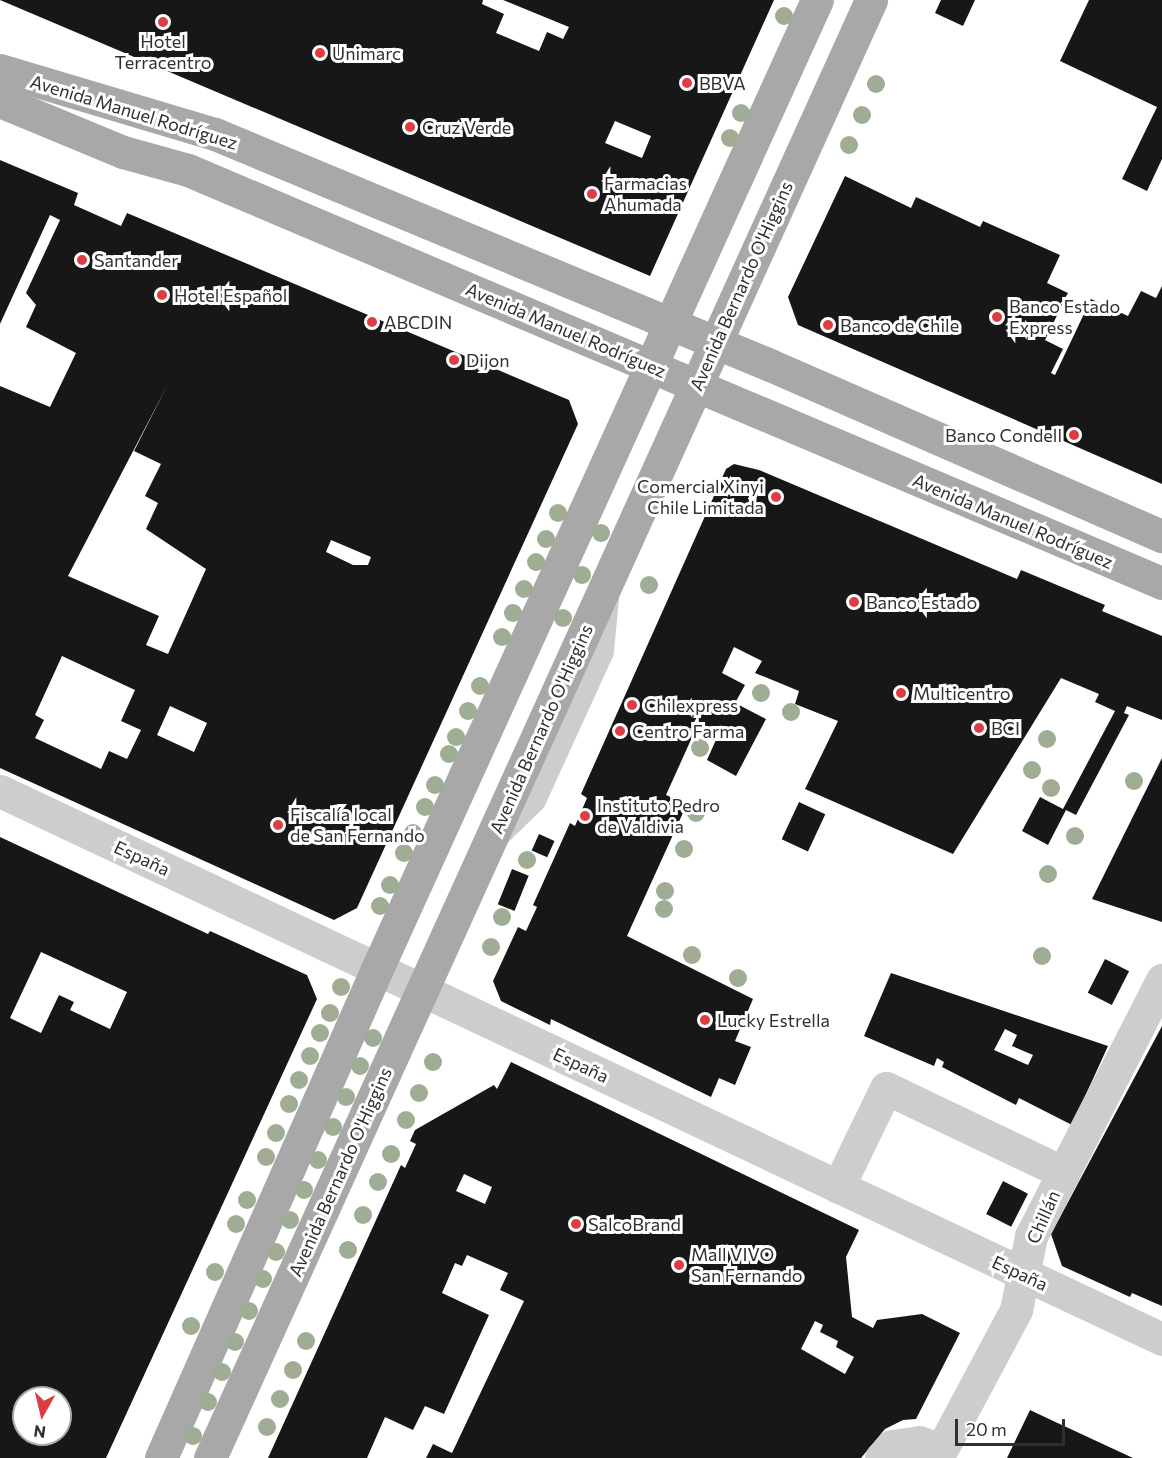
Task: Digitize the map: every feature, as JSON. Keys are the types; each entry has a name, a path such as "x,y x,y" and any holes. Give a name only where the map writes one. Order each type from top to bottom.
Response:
{"main road":[{"path":"161,1458 377,969 817,0"},
{"name":"Avenida Bernardo O'Higgins","path":"210,1458 871,0"},
{"name":"Avenida Manuel Rodríguez","path":"0,70 215,134 670,323 1162,536"},
{"name":"Avenida Manuel Rodríguez","path":"0,101 123,152 188,170 1162,583"}],"street":[{"name":"España","path":"0,791 1162,1340"},
{"name":"Chillán","path":"939,1454 1016,1310 1032,1236 1162,980"},
{"path":"838,1186 886,1088 1064,1173"},
{"path":"881,1458 892,1446 919,1442 939,1454"}],"building":[{"path":"0,0 483,0 482,4 504,14 496,33 539,51 547,32 563,39 569,27 503,0 774,0 650,276","holes":["615,121 651,136 642,158 605,143"]},
{"path":"941,0 975,0 963,26 935,13"},
{"path":"1089,0 1162,0 1162,159 1147,191 1122,179 1157,107 1060,61"},
{"path":"0,160 78,193 74,205 121,226 127,213 569,400 578,424 357,908 334,920 0,768 0,386 50,407 76,353 26,327 36,305 26,293 60,220 50,215 0,324","holes":["168,384 134,451 161,464 145,496 158,503 146,529 206,569 168,654 146,645 159,616 68,576","331,540 371,557 368,565 353,565 326,552","62,656 135,690 121,721 141,730 127,759 109,751 101,769 35,738 44,720 35,715","170,706 207,723 194,752 157,735"]},
{"path":"845,176 911,208 916,197 980,227 983,221 1060,255 1047,283 1068,293 1045,340 1063,349 1051,373 1055,375 1091,299 1128,316 1141,291 1156,298 1162,286 1162,484 798,325 788,297"},
{"path":"734,464 759,470 1017,579 1021,570 1105,605 1102,611 1162,636 1162,720 1127,706 1124,713 1129,715 1076,815 1066,810 1048,845 1022,831 1040,797 1063,809 1115,711 1095,702 1099,694 1061,678 953,854 805,789 838,721 795,704 799,691 755,673 762,661 734,647 722,673 745,685 735,703 766,719 736,776 707,760 719,733 699,722 666,795 687,804 627,936 753,999 735,1041 751,1047 735,1085 719,1078 711,1097 551,1019 550,1025 501,1001 493,981 518,927 526,931 537,907 533,905 570,823 575,826 587,798 581,794 726,469"},
{"path":"1162,758 1162,922 1092,899"},
{"path":"799,802 825,814 808,851 782,839"},
{"path":"539,834 555,841 547,857 532,850"},
{"path":"0,837 208,934 210,931 307,975 317,999 106,1458 0,1458","holes":["41,952 127,992 110,1029 70,1010 74,1002 59,995 41,1033 10,1018"]},
{"path":"512,869 529,876 514,911 498,904"},
{"path":"1105,959 1129,971 1112,1005 1088,993"},
{"path":"891,973 1108,1046 1072,1125 1019,1098 1016,1105 942,1067 944,1062 937,1058 934,1066 864,1036","holes":["1005,1029 1017,1035 1012,1046 1033,1055 1028,1065 994,1050"]},
{"path":"1162,1026 1162,1306 1132,1293 1130,1297 1062,1266 1051,1234"},
{"name":"Mall VIVO San Fernando","path":"511,1062 859,1230 846,1257 852,1317 873,1328 877,1320 922,1314 960,1333 916,1419 903,1420 885,1429 861,1458 426,1458 433,1444 452,1453 524,1301 500,1290 508,1273 467,1255 462,1266 455,1263 442,1293 489,1315 444,1414 425,1406 413,1430 385,1417 367,1458 268,1458 401,1165 405,1168 416,1144 410,1141 415,1130 494,1085 497,1089","holes":["464,1174 492,1187 485,1204 456,1191","815,1321 823,1325 820,1332 838,1341 836,1347 854,1357 845,1374 801,1349"]},
{"path":"1003,1181 1028,1194 1011,1227 986,1214"},
{"path":"1030,1410 1049,1419 1133,1458 1007,1458"}],"place":[{"name":"Hotel Terracentro","path":"163,22"},
{"name":"Unimarc","path":"320,53"},
{"name":"BBVA","path":"687,83"},
{"name":"Cruz Verde","path":"410,127"},
{"name":"Farmacias Ahumada","path":"592,194"},
{"name":"Santander","path":"82,260"},
{"name":"Hotel Español","path":"162,295"},
{"name":"Banco Estado Express","path":"997,317"},
{"name":"ABCDIN","path":"372,322"},
{"name":"Banco de Chile","path":"828,325"},
{"name":"Dijon","path":"454,360"},
{"name":"Banco Condell","path":"1074,435"},
{"name":"Comercial Xinyi Chile Limitada","path":"776,497"},
{"name":"Banco Estado","path":"854,602"},
{"name":"Multicentro","path":"901,693"},
{"name":"Chilexpress","path":"632,705"},
{"name":"BCI","path":"979,728"},
{"name":"Centro Farma","path":"620,731"},
{"name":"Instituto Pedro de Valdivia","path":"585,816"},
{"name":"Fiscalía local de San Fernando","path":"278,825"},
{"name":"Lucky Estrella","path":"705,1020"},
{"name":"SalcoBrand","path":"576,1224"},
{"name":"Mall VIVO San Fernando","path":"679,1265"}]}
